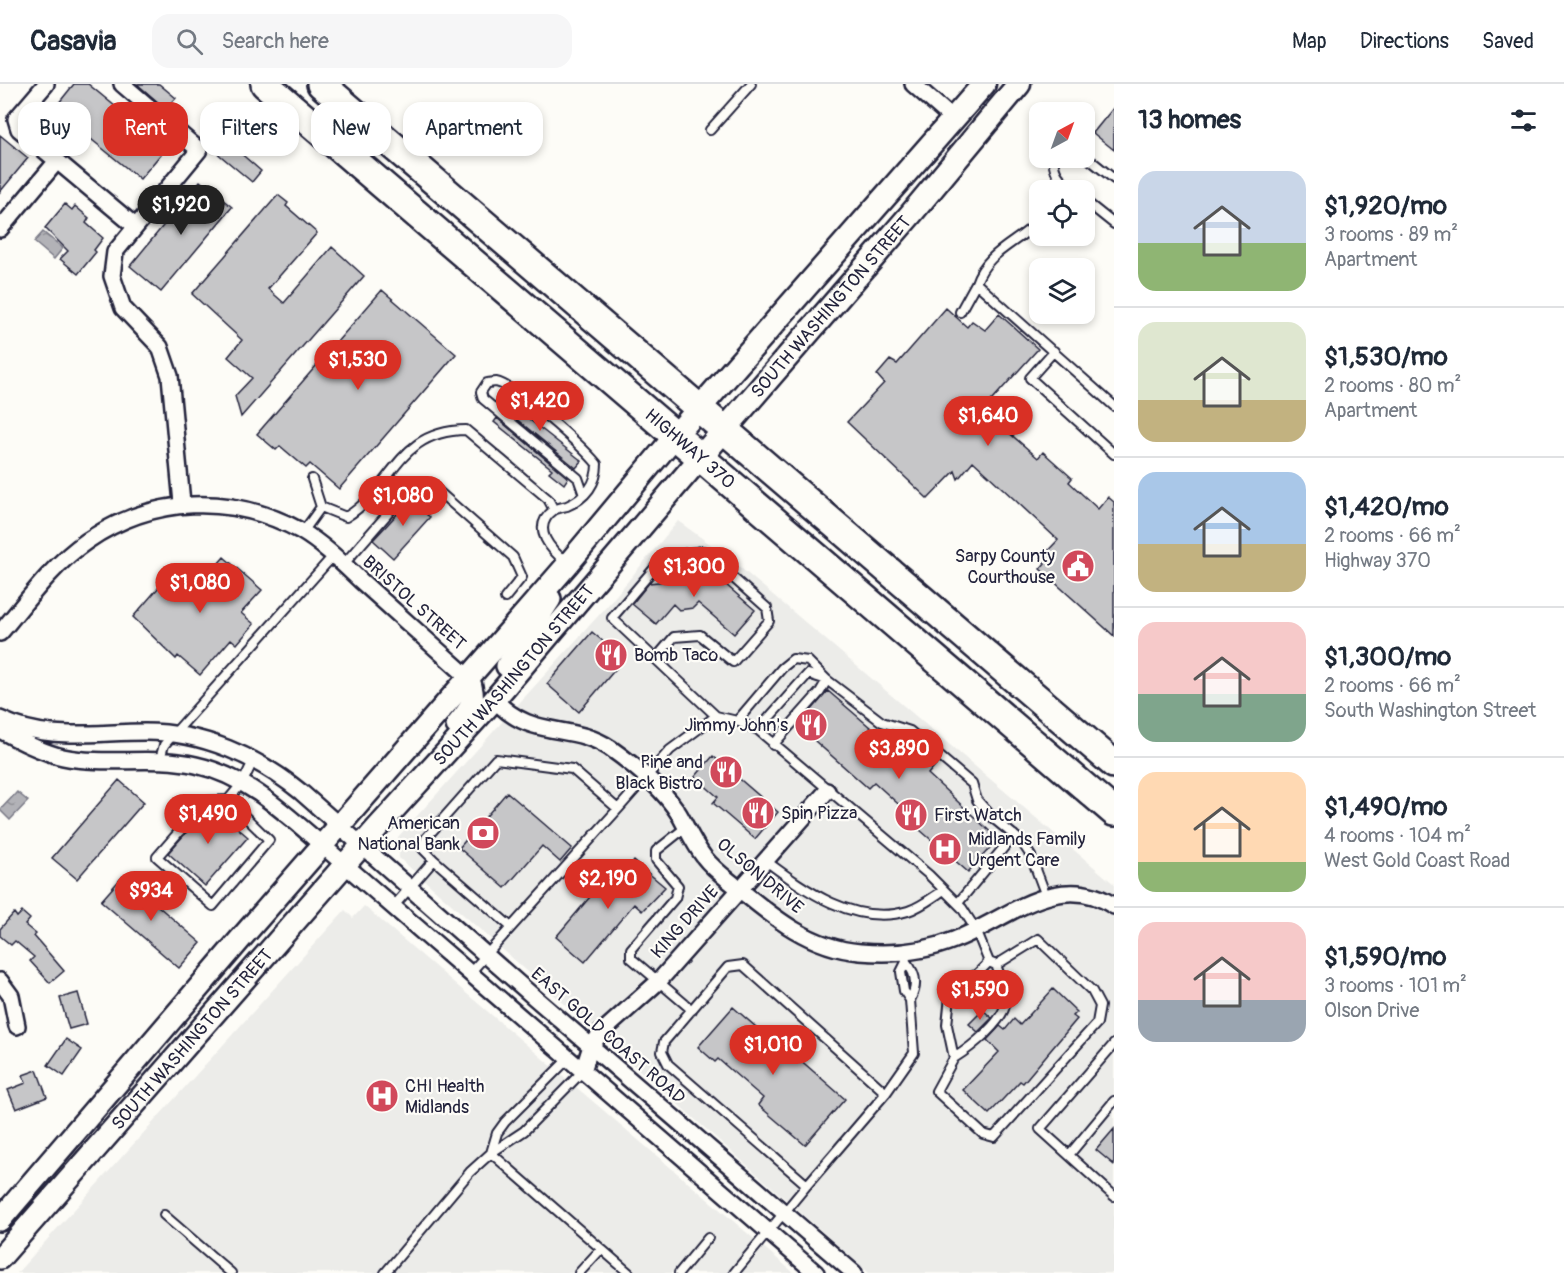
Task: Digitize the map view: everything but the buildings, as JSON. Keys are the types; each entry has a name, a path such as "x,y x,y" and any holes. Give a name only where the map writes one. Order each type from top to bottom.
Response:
{"highway":[{"name":"HIGHWAY 370","path":"265,84 461,252 688,422 963,633 1114,764"},
{"name":"HIGHWAY 370","path":"321,84 1114,812"}],"main road":[{"name":"SOUTH WASHINGTON STREET","path":"0,1220 322,845 568,564 688,422 984,84"},
{"name":"SOUTH WASHINGTON STREET","path":"0,1258 362,846 495,699 911,214 1019,84"},
{"path":"495,699 491,691 494,682 516,655 568,564"},
{"path":"408,795 411,779 472,705 475,694 468,677"}],"street":[{"path":"46,84 16,119 19,129 135,226"},
{"path":"122,84 199,150 115,252 112,276 123,308 160,347 170,376 182,503"},
{"path":"914,84 953,119"},
{"path":"0,229 57,161"},
{"name":"BRISTOL STREET","path":"0,633 50,574 87,541 138,515 182,503 254,512 303,532 338,560 468,677"},
{"name":"OLSON DRIVE","path":"495,699 512,715 532,726 579,735 600,743 645,777 674,807 704,857 776,919 817,942 860,952 905,958 976,930 1046,896 1077,893 1114,906"},
{"name":"EAST GOLD COAST ROAD","path":"0,719 36,731 60,735 87,736 147,732 174,734 213,744 254,759 285,779 854,1273"},
{"path":"0,730 40,750 63,757 111,761 160,759 198,765 243,782 280,808 816,1273"},
{"name":"KING DRIVE","path":"568,1059 591,1046 606,1028 659,981 827,791"},
{"path":"0,981 11,996 17,1026"},
{"name":"KING DRIVE","path":"583,1071 591,1046"}],"lane":[{"path":"710,130 751,84"},
{"path":"1095,164 1114,179"},
{"path":"1095,209 1114,224"},
{"path":"960,312 976,283 981,268 1000,249 1029,228"},
{"path":"976,283 1114,406"},
{"path":"1054,351 1030,378 1111,451 1114,440"},
{"path":"568,564 547,544 543,532 545,520 554,510 569,505 584,495 597,478 597,464 583,447 510,389 496,382 487,383 481,392 483,399 578,478 584,495"},
{"path":"321,507 346,517 359,509 416,443 442,433 466,430 548,499 554,510"},
{"path":"312,479 321,507"},
{"path":"160,759 164,745 174,734 338,560 411,487 422,484 438,490 513,557 522,577 505,598"},
{"path":"303,532 321,507"},
{"path":"656,658 674,637 700,635 733,662 769,621 767,608 702,551 664,557 612,618 716,716 737,721 758,730 958,903 976,930 993,964 1005,992 1006,1005 999,1019 981,1037 954,1058 936,1090 983,1134 994,1137 1097,1023 1100,1006 1092,991 1038,939 993,964 976,974 951,987 947,1025 954,1058"},
{"path":"737,721 782,668 793,659 808,661 827,680 882,722 910,731 972,784 977,800 1014,835 1031,856 1046,896"},
{"path":"758,730 808,674 827,680"},
{"path":"774,745 820,692 827,680"},
{"path":"469,974 670,750 716,716"},
{"path":"228,801 243,782 254,759"},
{"path":"511,927 423,849 426,838 496,759 572,769 618,809"},
{"path":"206,801 228,801 269,840 213,906 157,857 206,801"},
{"path":"686,827 656,851 656,860 678,886 675,898 631,950 631,958 692,1010"},
{"path":"958,903 1014,835"},
{"path":"393,907 434,860"},
{"path":"766,861 811,894 836,905 873,914 906,912 944,890"},
{"path":"734,1273 886,1093 914,1053 910,1000 904,991 901,972 905,958"},
{"path":"905,958 913,971 915,991 910,1000"},
{"path":"807,1185 662,1057 664,1042 728,968 742,965 886,1093"},
{"path":"1114,1044 1040,1129 1114,1196"},
{"path":"491,1153 497,1133 506,1122 568,1059"},
{"path":"386,1273 470,1172 491,1153 524,1131 583,1071"},
{"path":"1069,1155 1114,1101"},
{"path":"491,1153 629,1273"},
{"path":"164,1215 231,1273"},
{"path":"679,1273 708,1238"},
{"path":"579,1273 601,1249"}],"shaded area":[{"path":"678,521 728,557 1114,884 1114,1273 869,1273 399,858 398,837 608,605"},
{"name":"CHI Health Midlands","path":"364,906 794,1273 17,1273 345,910 353,918"}],"water":[{"path":"43,232 63,248 54,259 34,242"},
{"path":"17,792 28,801 10,820 0,810"}],"place":[{"name":"Sarpy County Courthouse","path":"1078,566"},
{"name":"Bomb Taco","path":"611,655"},
{"name":"Jimmy John's","path":"811,725"},
{"name":"Pine and Black Bistro","path":"726,772"},
{"name":"Spin Pizza","path":"758,813"},
{"name":"First Watch","path":"911,815"},
{"name":"American National Bank","path":"483,833"},
{"name":"Midlands Family Urgent Care","path":"945,849"},
{"name":"CHI Health Midlands","path":"382,1096"}]}
